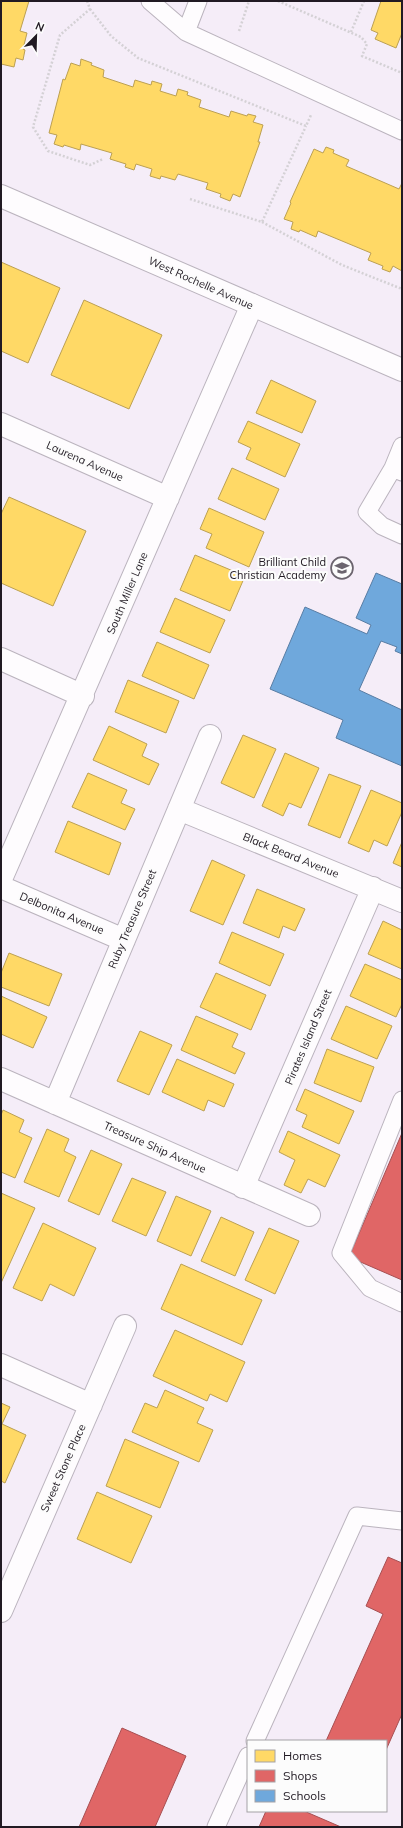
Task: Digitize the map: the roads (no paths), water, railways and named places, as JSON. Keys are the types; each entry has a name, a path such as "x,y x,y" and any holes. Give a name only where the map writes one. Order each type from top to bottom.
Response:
{"street":[{"name":"West Rochelle Avenue","path":"1,196 402,370"},
{"name":"South Miller Lane","path":"1,879 83,696 252,305"},
{"name":"Laurena Avenue","path":"1,424 168,498"},
{"path":"1,659 83,696"},
{"name":"Ruby Treasure Street","path":"55,1103 210,736"},
{"name":"Black Beard Avenue","path":"179,809 402,900"},
{"name":"Delbonita Avenue","path":"1,887 124,940"},
{"name":"Pirates Island Street","path":"243,1186 373,888"},
{"name":"Treasure Ship Avenue","path":"1,1079 309,1215"},
{"name":"Sweet Stone Place","path":"1,1610 125,1326"},
{"path":"1,1365 90,1405"}],"lane":[{"path":"150,1 186,32 402,131"},
{"path":"186,32 198,1"},
{"path":"402,446 397,470 367,512 382,526 402,535"},
{"path":"402,1100 341,1253 370,1288 402,1303"},
{"path":"255,1740 357,1516 402,1520"},
{"path":"216,1827 247,1758"}],"place":[{"name":"Brilliant Child Christian Academy","path":"342,568"}]}
